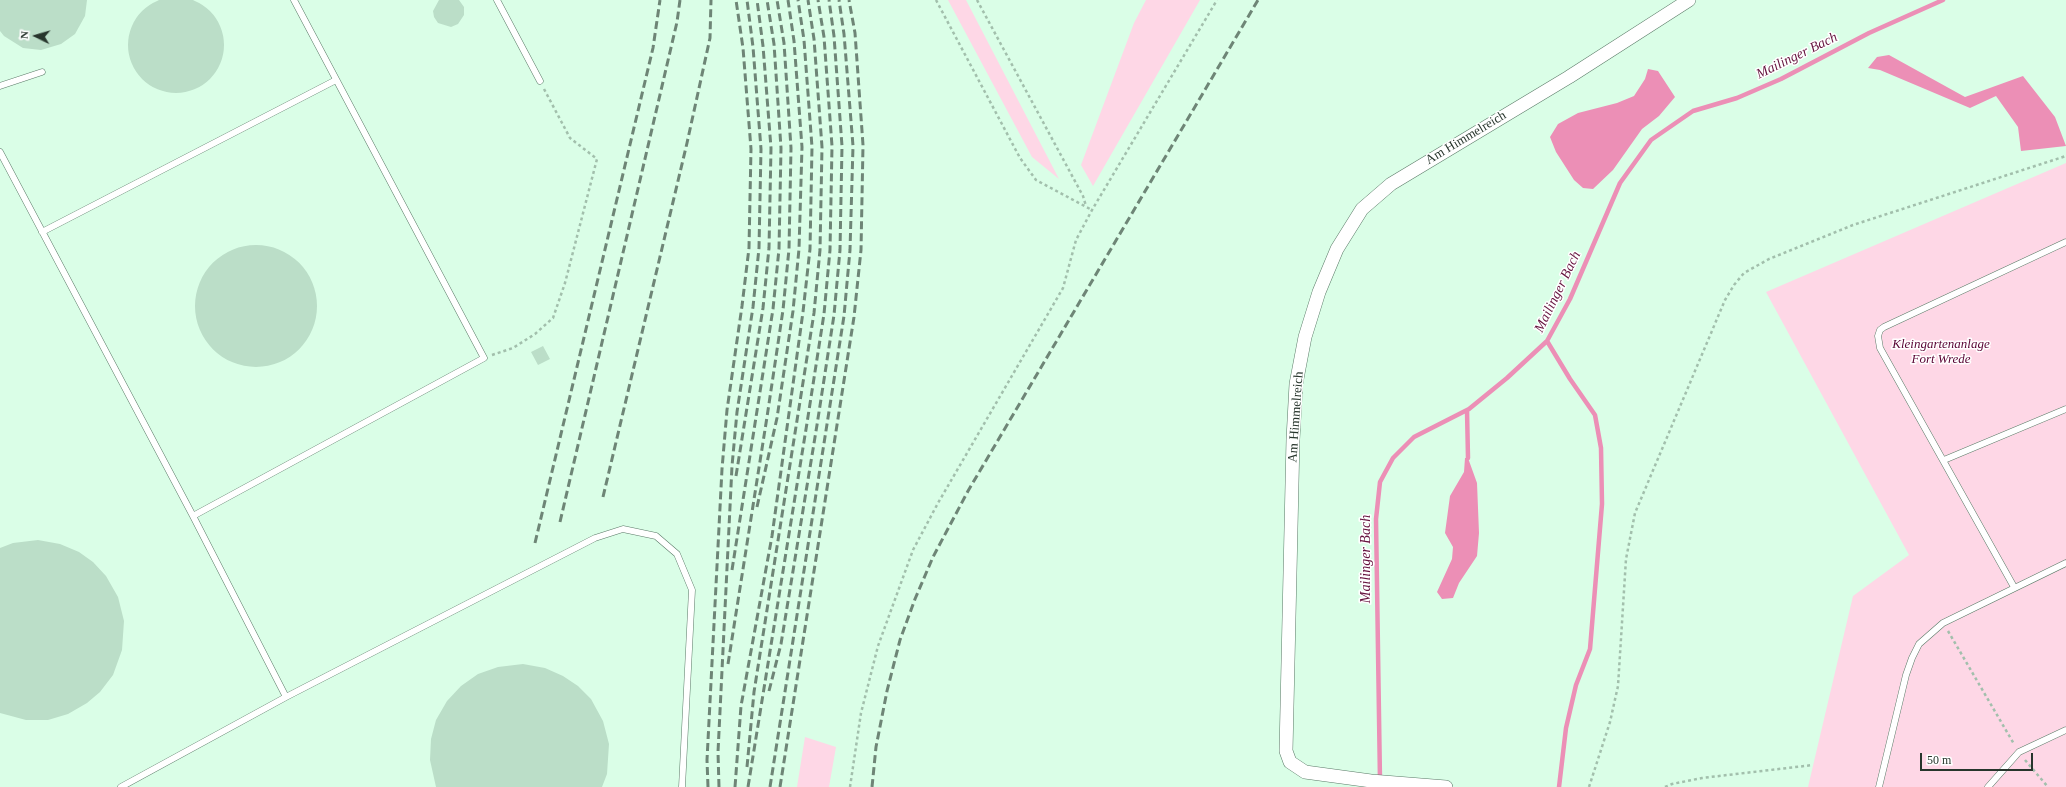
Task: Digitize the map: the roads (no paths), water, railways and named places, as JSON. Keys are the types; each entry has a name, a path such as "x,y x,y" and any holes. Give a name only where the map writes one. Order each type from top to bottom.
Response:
{"street":[{"name":"Am Himmelreich","path":"1446,787 1371,781 1305,772 1290,762 1286,751 1296,384 1305,337 1319,292 1337,249 1362,209 1391,184 1569,77 1689,0"}],"lane":[{"path":"193,516 484,358 294,0"},
{"path":"497,0 540,81"},
{"path":"0,86 42,72"},
{"path":"42,232 336,80"},
{"path":"0,152 193,516 286,697"},
{"path":"2014,587 1878,342 1880,330 2066,242"},
{"path":"1944,460 2066,409"},
{"path":"120,787 286,697 595,538 623,529 656,536 677,554 692,590 682,787"},
{"path":"1879,787 1912,658 1919,644 1943,623 2014,587 2066,563"},
{"path":"1988,787 2019,752 2066,730"}],"waterway":[{"name":"Mailinger Bach","path":"1380,781 1376,519 1380,482 1393,458 1414,437 1469,409 1507,378 1547,341 1570,299 1620,183 1651,140 1693,111 1737,98 1781,79 1869,33 1943,0"},
{"path":"1547,341 1570,379 1595,415 1601,448 1602,504 1590,649 1576,685 1566,728 1559,787"},
{"path":"1467,410 1468,458"}],"railway":[{"path":"535,543 653,48 660,0"},
{"path":"560,522 677,22 680,0"},
{"path":"603,497 687,143 710,38 711,0"},
{"path":"708,787 707,760 722,469 727,410 749,248 751,149 743,48 736,0"},
{"path":"719,787 718,752 732,466 737,412 753,307 759,248 761,149 753,47 747,0"},
{"path":"736,476 763,308 769,248 771,148 763,46 757,0"},
{"path":"732,570 773,309 779,249 781,148 774,44 767,0"},
{"path":"728,664 783,310 789,249 791,148 784,43 777,0"},
{"path":"757,507 777,418 793,311 799,249 802,147 794,41 788,0"},
{"path":"735,787 741,706 772,536 803,312 810,249 812,147 804,40 798,0"},
{"path":"747,767 754,692 814,313 820,250 822,147 814,39 808,0"},
{"path":"748,787 824,314 830,250 832,146 824,37 818,0"},
{"path":"769,691 781,644 817,425 834,315 840,250 842,146 834,36 829,0"},
{"path":"770,787 844,316 850,250 853,146 844,34 839,0"},
{"path":"780,787 854,317 861,250 863,145 855,33 849,0"},
{"path":"872,787 876,747 887,691 900,640 915,599 933,557 968,491 1258,0"}],"park label":[{"name":"Kleingartenanlage Fort Wrede","path":"1941,352"}]}
